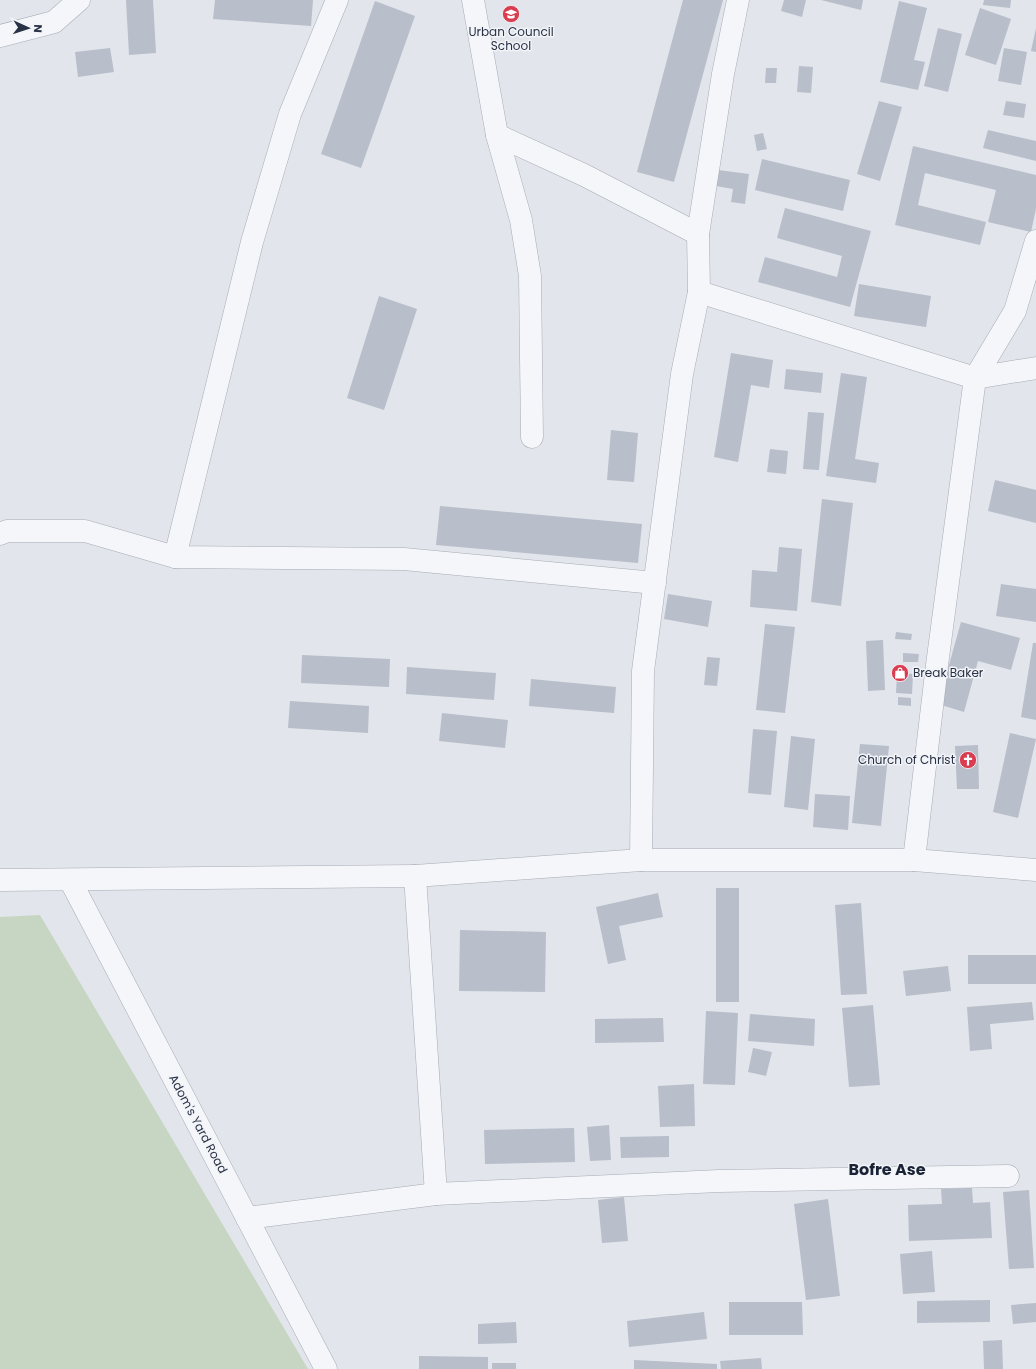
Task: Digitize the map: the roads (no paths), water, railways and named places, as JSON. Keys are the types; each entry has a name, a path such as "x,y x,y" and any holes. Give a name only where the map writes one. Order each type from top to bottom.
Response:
{"street":[{"path":"0,36 54,22 79,0"},
{"path":"174,557 252,242 290,114 337,0"},
{"path":"472,0 497,135 521,220 530,276 532,437"},
{"path":"641,860 643,671 682,374 699,292 698,234 723,74 738,0"},
{"path":"497,135 584,175 698,234"},
{"path":"914,860 937,665 975,378 1014,311 1036,241"},
{"path":"699,292 975,378 1036,368"},
{"path":"0,534 7,531 85,530 174,557 404,559 655,583"},
{"path":"0,880 415,876 641,860 914,860 1036,870"},
{"path":"415,876 436,1194"},
{"name":"Adom's Yard Road","path":"70,880 326,1369"},
{"path":"247,1218 436,1194 719,1181 1008,1176"}],"place":[{"name":"Urban Council School","path":"511,14"},
{"name":"Break Baker","path":"900,673"},
{"name":"Church of Christ","path":"968,760"}],"district":[{"name":"Bofre Ase","path":"887,1169"}]}
